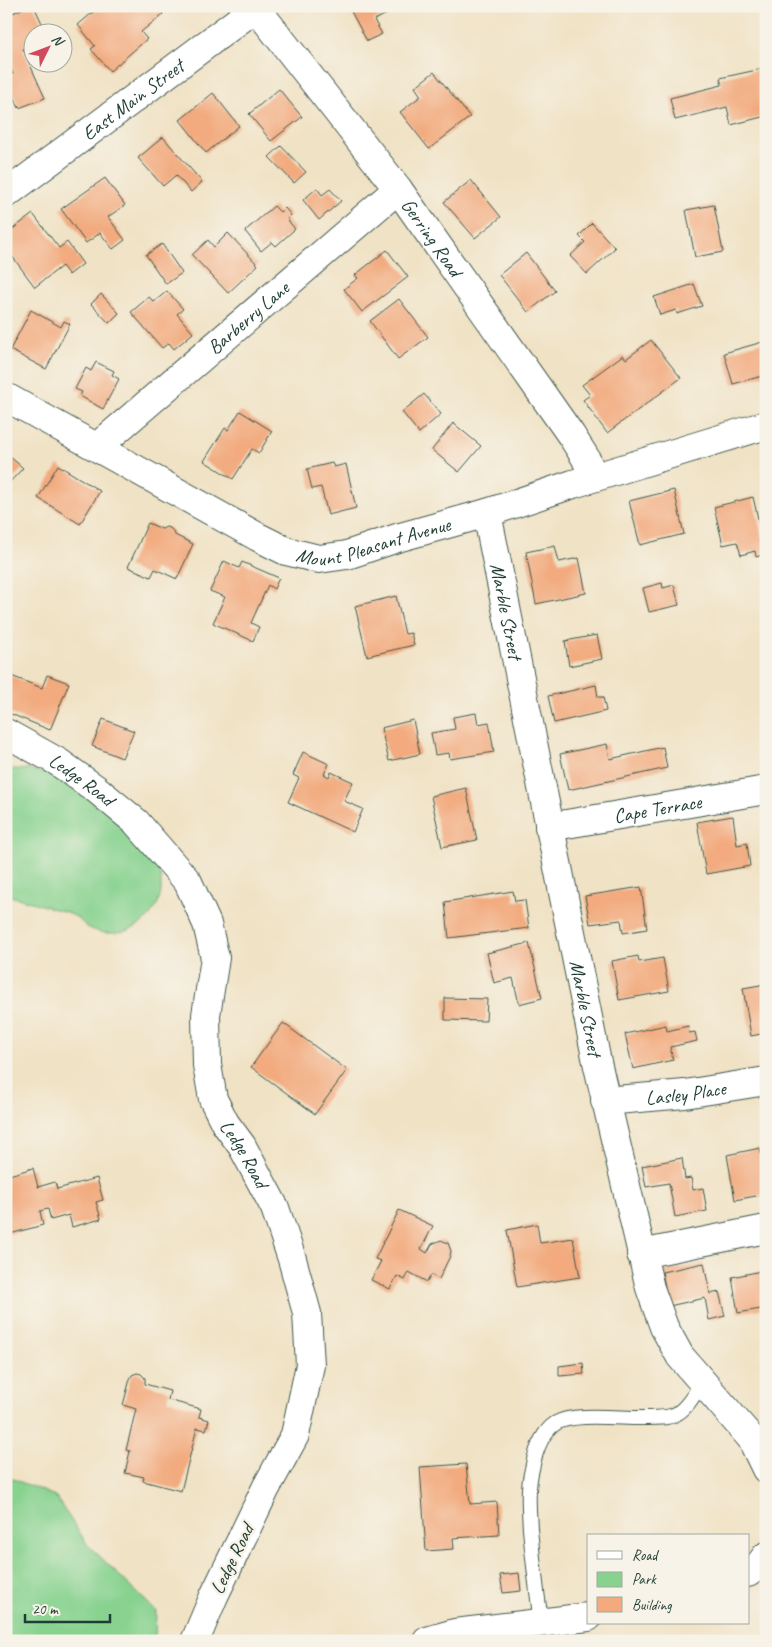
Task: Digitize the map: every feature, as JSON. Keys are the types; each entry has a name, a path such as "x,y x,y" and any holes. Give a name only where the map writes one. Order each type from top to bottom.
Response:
{"street":[{"name":"Gerring Road","path":"257,7 398,189 570,435 594,477"},
{"name":"East Main Street","path":"6,194 257,7"},
{"name":"Barberry Lane","path":"97,447 398,189"},
{"name":"Mount Pleasant Avenue","path":"6,397 258,537 286,551 319,559 347,555 397,538 487,513 594,477 766,426"},
{"name":"Marble Street","path":"487,513 549,828 606,1101 650,1288 664,1327 680,1356 752,1438 766,1469"},
{"name":"Ledge Road","path":"6,733 58,762 96,789 136,822 188,882 207,924 215,958 206,1015 207,1065 213,1099 225,1123 242,1146 275,1208 292,1258 306,1313 310,1364 295,1435 262,1496 214,1596 195,1641"},
{"name":"Cape Terrace","path":"549,828 766,790"},
{"name":"Lasley Place","path":"606,1101 685,1094 766,1081"},
{"path":"641,1254 766,1229"},
{"path":"750,1572 760,1564 766,1556"},
{"path":"427,1641 456,1633 587,1617"}],"lane":[{"path":"541,1623 528,1505 531,1470 540,1444 547,1431 566,1418 667,1417 682,1410 703,1382"}],"green space":[{"path":"16,769 57,775 86,788 158,866 161,878 160,896 156,908 146,920 122,932 104,933 87,927 67,912 6,895 6,770"},
{"path":"6,1476 55,1496 87,1544 156,1611 155,1641 6,1641"}],"building":[{"path":"28,6 34,6 41,22 22,22 22,72 33,72 45,98 19,108 6,78 13,74 6,59 6,16"},
{"path":"100,6 156,6 163,14 141,32 147,39 110,71 91,49 95,46 78,25"},
{"path":"348,6 388,6 391,12 374,20 382,34 367,41"},
{"path":"766,68 766,116 731,125 727,107 675,120 670,98 722,85 720,78"},
{"path":"434,72 470,117 429,149 400,112 421,96 415,87"},
{"path":"279,89 302,117 271,141 249,114"},
{"path":"213,93 239,126 206,153 180,120"},
{"path":"163,137 202,182 191,192 176,175 163,186 138,158"},
{"path":"281,146 306,172 294,183 269,157"},
{"path":"105,178 125,205 108,217 125,240 113,249 100,233 86,243 61,209"},
{"path":"471,180 501,217 475,238 444,202"},
{"path":"317,188 322,195 330,189 341,201 319,220 303,200"},
{"path":"714,205 723,252 695,257 686,210"},
{"path":"274,206 280,212 285,208 291,215 287,219 295,229 276,246 272,242 261,251 245,231"},
{"path":"33,214 59,248 67,242 83,264 69,275 62,266 35,287 6,248 6,234"},
{"path":"592,223 615,248 587,274 570,256 585,242 579,236"},
{"path":"228,233 258,265 228,293 192,255 208,240 214,247"},
{"path":"162,244 182,273 166,284 146,255"},
{"path":"387,250 408,277 362,312 344,289 358,278 355,275"},
{"path":"526,253 555,291 528,312 499,275"},
{"path":"694,284 702,306 677,314 676,310 660,315 654,297"},
{"path":"167,291 183,309 177,314 193,333 174,349 169,343 162,348 131,312 149,297 154,302"},
{"path":"101,294 119,313 109,323 91,304"},
{"path":"399,299 428,337 398,359 370,321"},
{"path":"31,310 61,327 64,321 70,324 46,369 10,350"},
{"path":"651,340 681,378 607,433 583,400 590,395 582,385 623,355 626,359"},
{"path":"766,341 766,375 733,384 724,353"},
{"path":"96,362 114,371 112,375 119,379 103,409 80,396 82,392 75,389 86,368 91,371"},
{"path":"424,394 441,414 419,433 402,412"},
{"path":"240,411 272,431 259,453 252,449 233,479 204,461 225,428 228,430"},
{"path":"453,423 481,446 459,472 432,450"},
{"path":"8,455 23,468 6,486 6,456"},
{"path":"332,463 334,467 346,464 356,508 328,515 321,487 312,489 307,469"},
{"path":"58,465 100,491 80,524 38,498"},
{"path":"674,490 684,534 640,545 629,501"},
{"path":"753,497 762,536 766,536 766,554 756,557 755,551 741,555 737,542 723,545 714,507"},
{"path":"148,523 162,529 170,528 175,535 193,544 177,579 155,569 151,577 128,567"},
{"path":"555,546 559,562 579,558 586,593 536,604 526,552"},
{"path":"224,561 239,568 242,562 279,578 274,589 268,585 251,623 259,627 253,641 213,623 225,597 210,591"},
{"path":"662,583 663,588 674,585 679,605 649,612 643,588"},
{"path":"396,596 405,634 411,633 414,645 367,656 355,606"},
{"path":"597,635 602,659 569,666 565,641"},
{"path":"6,674 42,688 47,675 69,683 50,730 6,712"},
{"path":"596,685 598,697 603,697 606,711 554,723 548,696"},
{"path":"476,713 478,724 489,722 494,752 450,759 449,753 435,755 431,733 455,729 453,717"},
{"path":"103,719 134,731 122,758 92,746"},
{"path":"413,720 420,754 389,761 381,728"},
{"path":"607,744 610,759 663,747 667,768 568,790 560,754"},
{"path":"303,752 329,764 324,774 329,777 331,772 353,782 344,801 363,809 353,832 288,802 299,778 293,775"},
{"path":"466,788 477,840 442,847 431,796"},
{"path":"733,816 737,845 747,843 750,866 706,874 697,822"},
{"path":"641,887 647,929 623,933 621,920 590,924 585,896"},
{"path":"513,891 515,901 525,900 529,928 449,938 445,902"},
{"path":"529,943 542,998 519,1004 513,978 494,983 487,953"},
{"path":"638,956 639,962 663,958 669,991 619,1000 612,961"},
{"path":"766,984 766,1033 751,1036 743,988"},
{"path":"445,998 487,999 486,1021 445,1020"},
{"path":"283,1023 347,1070 315,1114 251,1067"},
{"path":"666,1025 667,1031 688,1026 689,1033 695,1032 697,1041 670,1047 673,1060 633,1069 625,1034"},
{"path":"760,1148 766,1178 766,1194 735,1200 727,1155"},
{"path":"682,1158 685,1179 691,1178 693,1190 703,1188 707,1211 675,1217 669,1183 646,1187 642,1166"},
{"path":"33,1168 38,1187 55,1182 57,1189 97,1178 103,1200 96,1202 101,1219 72,1227 69,1215 51,1220 48,1209 40,1211 43,1225 6,1235 6,1176"},
{"path":"399,1210 433,1226 421,1249 427,1253 432,1244 441,1240 448,1243 451,1251 450,1256 439,1279 431,1275 427,1282 409,1272 405,1280 397,1276 390,1289 371,1280 381,1261 375,1259"},
{"path":"537,1224 540,1243 573,1238 580,1277 517,1287 507,1230"},
{"path":"704,1263 710,1294 719,1292 725,1316 709,1320 705,1298 669,1306 662,1272"},
{"path":"766,1270 766,1308 738,1313 732,1277"},
{"path":"583,1363 584,1374 559,1376 559,1366"},
{"path":"137,1373 145,1378 145,1384 170,1391 168,1400 201,1409 199,1417 209,1420 206,1430 197,1428 181,1491 143,1481 144,1477 125,1473 130,1451 126,1450 136,1409 123,1405 130,1379 132,1375"},
{"path":"466,1464 470,1504 497,1502 499,1535 453,1538 454,1549 426,1551 420,1467"},
{"path":"519,1573 521,1591 503,1593 500,1575"}]}
